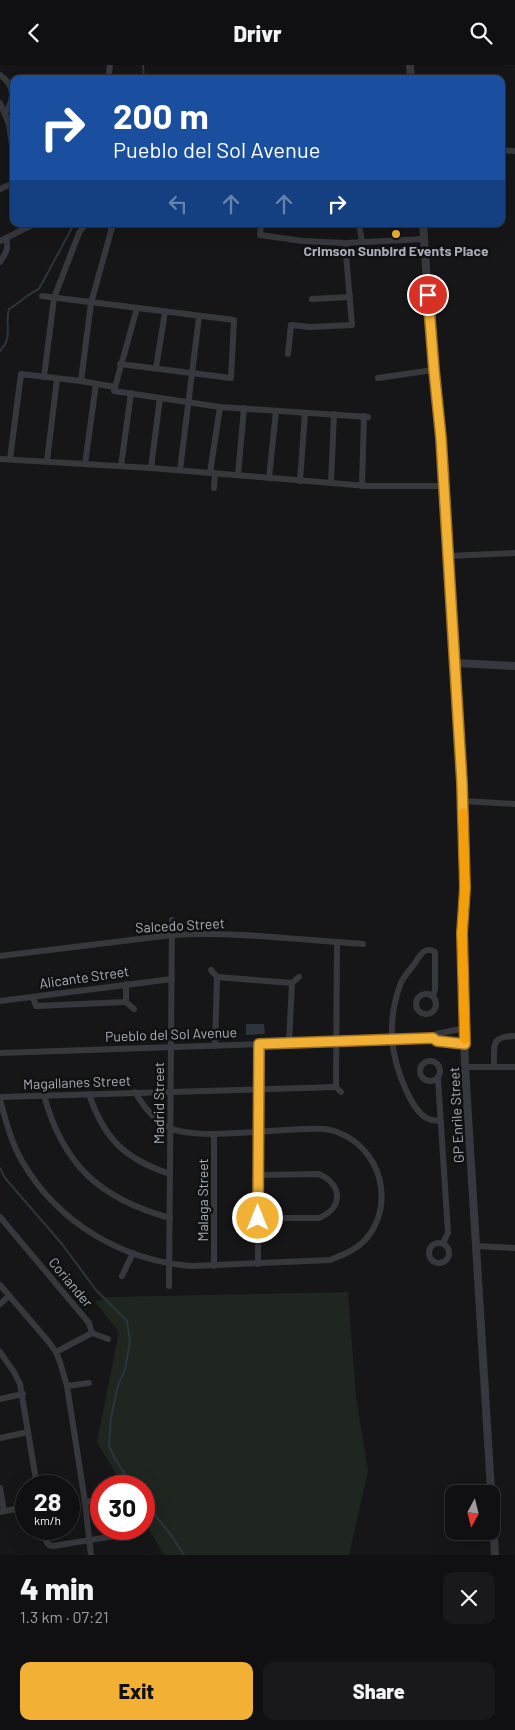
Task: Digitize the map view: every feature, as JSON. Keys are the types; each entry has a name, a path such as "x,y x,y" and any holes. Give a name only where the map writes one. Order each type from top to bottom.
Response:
{"street":[{"path":"0,103 6,113 10,131"},
{"path":"6,113 10,105"},
{"path":"0,262 7,252 8,245 3,239 28,227"},
{"path":"44,377 54,298 83,227"},
{"path":"81,381 91,303 112,227"},
{"path":"261,227 260,235 303,241 345,243 424,239"},
{"path":"360,227 362,241"},
{"name":"GP Enrile Street","path":"422,227 440,422 456,663 465,888 462,933 465,1067 495,1555"},
{"path":"288,354 291,325 310,327 352,325 345,243"},
{"path":"42,296 234,320 231,378 120,363"},
{"path":"312,299 350,297"},
{"path":"137,309 120,363 114,391 220,407 366,416 362,486"},
{"path":"156,368 165,312"},
{"path":"180,470 199,317"},
{"path":"378,377 434,370"},
{"path":"10,459 21,374 114,387"},
{"path":"47,461 57,379"},
{"path":"85,464 96,383"},
{"path":"121,466 131,393"},
{"path":"151,468 160,398"},
{"path":"214,488 213,473 220,407"},
{"path":"238,475 244,408"},
{"path":"269,478 276,411"},
{"path":"300,481 305,413"},
{"path":"331,483 334,414"},
{"path":"0,459 180,470 362,486 444,486"},
{"path":"448,556 515,553"},
{"path":"456,663 515,666"},
{"path":"463,801 515,804"},
{"name":"Madrid Street","path":"169,1286 172,920"},
{"name":"Salcedo Street","path":"0,956 172,935 236,934 363,944"},
{"path":"337,943 336,1087 341,1092"},
{"path":"433,996 435,989 435,952 431,949 426,949 401,984 392,1020 391,1039 397,1071 408,1096 420,1113 428,1119 440,1121"},
{"path":"211,970 217,977 215,1045"},
{"path":"217,977 292,983 299,977"},
{"name":"Alicante Street","path":"0,1001 172,979"},
{"path":"289,1043 292,983"},
{"path":"126,984 126,1002"},
{"path":"33,997 36,1005 126,1002 134,1009"},
{"name":"Pueblo del Sol Avenue","path":"433,1038 436,1034 465,1029"},
{"path":"494,1065 494,1046 497,1039 503,1036 515,1036"},
{"name":"Pueblo del Sol Avenue","path":"0,1053 433,1038 437,1041 465,1044"},
{"path":"258,1264 259,1044"},
{"path":"465,1067 494,1065 515,1067"},
{"path":"438,1079 448,1233 443,1243"},
{"name":"Magallanes Street","path":"0,1098 44,1095 336,1087"},
{"path":"0,1098 8,1130 22,1161 43,1192 66,1216 95,1236 133,1253 170,1264 214,1266 330,1260 349,1253 365,1240 376,1225 381,1210 382,1189 378,1172 368,1153 353,1140 336,1132 317,1129 214,1134 192,1133 171,1129 154,1118 135,1093"},
{"path":"89,1094 96,1115 110,1137 128,1155 150,1167 170,1173"},
{"path":"44,1095 50,1119 62,1144 79,1167 99,1186 122,1201 148,1212 170,1218"},
{"name":"Malaga Street","path":"214,1134 214,1266"},
{"path":"258,1175 319,1174 328,1178 335,1187 337,1194 333,1209 328,1214 319,1218 258,1218"},
{"name":"Coriander","path":"0,1217 89,1323 92,1333"},
{"path":"476,1246 515,1249"},
{"path":"122,1276 133,1253"},
{"path":"0,1285 56,1352 67,1386 86,1502 91,1555"},
{"path":"0,1304 10,1296"},
{"path":"56,1352 92,1333 108,1339"},
{"path":"1,1356 17,1377 23,1394 35,1475"},
{"path":"67,1386 89,1383"},
{"path":"0,1399 23,1394"},
{"path":"0,1438 28,1433"},
{"path":"0,1488 2,1511 15,1509"},
{"path":"86,1502 90,1501"},
{"path":"46,1540 49,1545 95,1540"}],"shaded area":[{"path":"246,1024 264,1024 265,1034 246,1035"},
{"path":"348,1292 356,1397 368,1471 349,1555 164,1555 155,1540 155,1475 116,1475 97,1442 119,1332 95,1302 108,1297"}],"waterway":[{"path":"143,65 144,75"},
{"path":"0,351 7,340 9,309 39,289 72,227"},
{"path":"0,1168 5,1178 62,1244 96,1290 127,1321 130,1342 125,1369 117,1389 111,1418 109,1446 126,1475"},
{"path":"155,1515 184,1555"}],"slow traffic":[{"path":"463,813 465,888 462,933 465,1039"}],"place":[{"name":"Crimson Sunbird Events Place","path":"396,234"}],"route":[{"path":"258,1218 259,1044 433,1038 437,1041 465,1044 462,933 465,888 462,783 440,422 428,295"}]}
